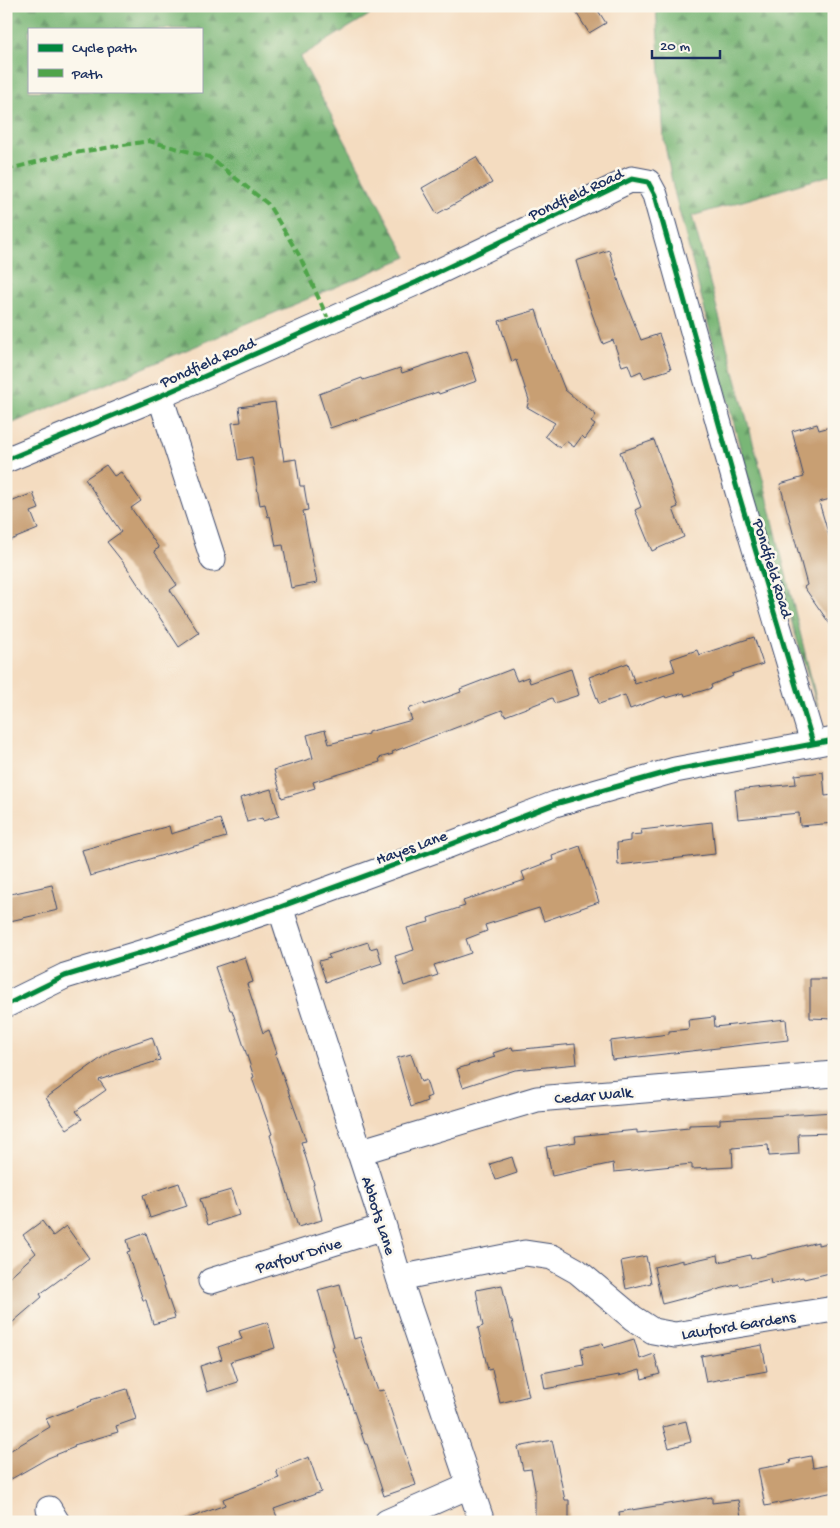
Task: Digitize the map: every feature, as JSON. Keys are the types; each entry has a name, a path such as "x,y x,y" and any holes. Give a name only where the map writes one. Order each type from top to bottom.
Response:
{"street":[{"name":"Pondfield Road","path":"6,460 160,396 417,282 632,179 648,182 655,195 736,485 824,741"},
{"path":"160,396 213,559"},
{"name":"Hayes Lane","path":"6,1005 65,976 157,948 280,906 449,845 555,804 675,770 824,741"},
{"name":"Abbots Lane","path":"280,906 400,1278 482,1522"},
{"name":"Cedar Walk","path":"359,1152 537,1099 834,1074"},
{"name":"Parfour Drive","path":"211,1281 384,1227"},
{"name":"Lawford Gardens","path":"400,1278 525,1252 552,1257 577,1271 632,1318 653,1331 675,1335 834,1309"},
{"path":"387,1522 469,1486"}],"green space":[{"path":"6,6 384,6 300,57 407,257 6,426"},
{"path":"656,6 834,6 834,174 692,216 763,479 819,711 749,482 673,187 664,140"}],"building":[{"path":"572,6 595,6 606,23 589,33"},
{"path":"476,157 492,183 437,214 422,188"},
{"path":"609,250 623,295 641,340 659,334 671,369 644,378 641,371 632,375 628,364 622,366 613,340 603,344 576,261"},
{"path":"536,310 552,360 565,390 596,415 591,422 595,425 585,439 582,436 574,447 566,441 560,448 545,436 555,423 527,407 529,400 516,360 512,362 499,321"},
{"path":"467,351 477,381 330,428 319,394 362,378 363,380 400,368 402,373"},
{"path":"275,402 284,461 296,459 300,486 304,486 308,510 303,511 317,583 291,588 283,545 276,546 270,516 268,517 265,504 260,505 252,457 238,460 232,423 241,422 239,407"},
{"path":"817,424 819,430 834,426 834,498 819,502 834,553 834,630 804,587 807,585 780,484 804,477 792,431"},
{"path":"654,440 678,507 673,509 684,537 652,551 635,510 641,507 620,452"},
{"path":"106,465 114,476 121,472 141,501 131,508 159,548 154,551 177,585 170,590 199,633 179,647 126,566 107,542 121,532 85,479"},
{"path":"33,493 39,509 31,512 38,529 6,542 6,504"},
{"path":"754,637 763,664 732,674 733,676 711,685 712,688 685,696 684,693 666,698 665,696 630,709 625,695 599,704 589,677 628,663 635,684 675,671 671,659 697,650 699,655"},
{"path":"512,669 517,681 528,677 530,683 571,669 579,695 554,703 552,698 505,716 502,710 392,752 393,754 379,758 380,762 313,782 315,788 282,798 274,770 313,758 307,735 325,730 329,744 412,720 408,709 461,692 460,689"},
{"path":"823,772 825,796 834,795 834,823 800,826 799,813 738,819 735,790 796,784 795,775"},
{"path":"271,789 279,816 263,821 262,818 247,822 240,798"},
{"path":"220,819 226,837 90,876 82,850 169,826 171,834"},
{"path":"712,822 715,854 618,865 617,843 630,841 630,835 642,834 641,830"},
{"path":"580,846 599,902 544,921 539,908 485,925 487,931 466,939 471,953 434,965 438,975 404,986 395,956 414,950 407,928 429,922 428,918 465,906 463,901 525,880 522,872 553,860 552,856"},
{"path":"52,885 58,910 10,921 6,905 6,895"},
{"path":"368,942 370,949 377,947 382,963 326,982 319,961 330,958 328,955"},
{"path":"245,957 253,982 247,984 263,1033 269,1030 277,1053 275,1054 306,1141 301,1142 314,1184 322,1220 298,1227 270,1135 272,1134 252,1078 254,1077 232,1010 230,1010 215,967"},
{"path":"810,979 834,979 834,1019 810,1018"},
{"path":"714,1017 715,1027 786,1019 788,1040 612,1060 610,1041 669,1034 669,1031 689,1029 688,1020"},
{"path":"152,1037 160,1060 99,1080 106,1090 76,1111 82,1119 67,1129 46,1098 111,1051"},
{"path":"575,1044 577,1064 515,1070 463,1087 457,1069 495,1057 493,1053 512,1047 513,1050"},
{"path":"411,1054 421,1082 426,1080 431,1096 426,1098 427,1101 411,1107 397,1058"},
{"path":"834,1112 834,1133 798,1134 799,1154 769,1156 768,1145 732,1148 733,1167 692,1169 692,1164 614,1172 613,1163 552,1176 546,1147 576,1142 575,1136 637,1130 637,1133 689,1128 689,1125 720,1124 720,1119"},
{"path":"512,1157 517,1173 496,1180 490,1164"},
{"path":"179,1183 187,1206 150,1218 143,1195"},
{"path":"231,1190 239,1215 208,1225 200,1199"},
{"path":"42,1221 53,1236 66,1226 89,1258 40,1294 42,1297 6,1328 6,1280 36,1253 23,1235"},
{"path":"146,1233 175,1318 153,1324 146,1300 143,1300 127,1252 130,1251 127,1240"},
{"path":"818,1242 818,1245 834,1242 834,1272 771,1284 770,1279 740,1286 739,1284 662,1304 654,1267 683,1260 683,1263 718,1255 719,1262 750,1255 751,1259"},
{"path":"646,1256 651,1283 626,1289 621,1261"},
{"path":"340,1284 354,1339 360,1337 378,1391 384,1390 416,1485 384,1496 332,1347 334,1346 318,1290"},
{"path":"502,1285 529,1396 500,1403 492,1369 488,1370 478,1328 483,1326 476,1290"},
{"path":"268,1322 275,1348 231,1361 238,1382 207,1392 200,1366 222,1359 218,1347 242,1339 239,1331"},
{"path":"634,1339 640,1359 654,1354 660,1374 642,1379 640,1370 619,1376 545,1389 542,1373 584,1365 581,1348 603,1343 604,1348"},
{"path":"762,1345 767,1371 706,1382 701,1356"},
{"path":"127,1389 136,1419 116,1426 118,1432 74,1445 75,1447 48,1458 6,1482 6,1453 50,1427 46,1419 91,1400"},
{"path":"686,1421 691,1442 669,1448 663,1427"},
{"path":"552,1440 565,1500 569,1500 569,1522 535,1522 535,1490 531,1469 523,1470 518,1447"},
{"path":"811,1456 813,1468 834,1464 834,1492 765,1506 758,1469 791,1463 790,1460"},
{"path":"309,1457 321,1492 274,1509 277,1517 265,1522 184,1522 184,1520 225,1505 223,1499 279,1478 276,1470"},
{"path":"712,1497 712,1503 738,1500 742,1522 620,1522 619,1512"}],"marked path":[{"path":"6,170 62,155 149,141 209,157 268,204 299,255 329,321"}],"cycle path":[{"path":"6,460 160,396 417,282 632,179 648,182 655,195 736,485 813,743"},
{"path":"6,1005 65,976 280,907 555,804 675,770 834,740"}]}
